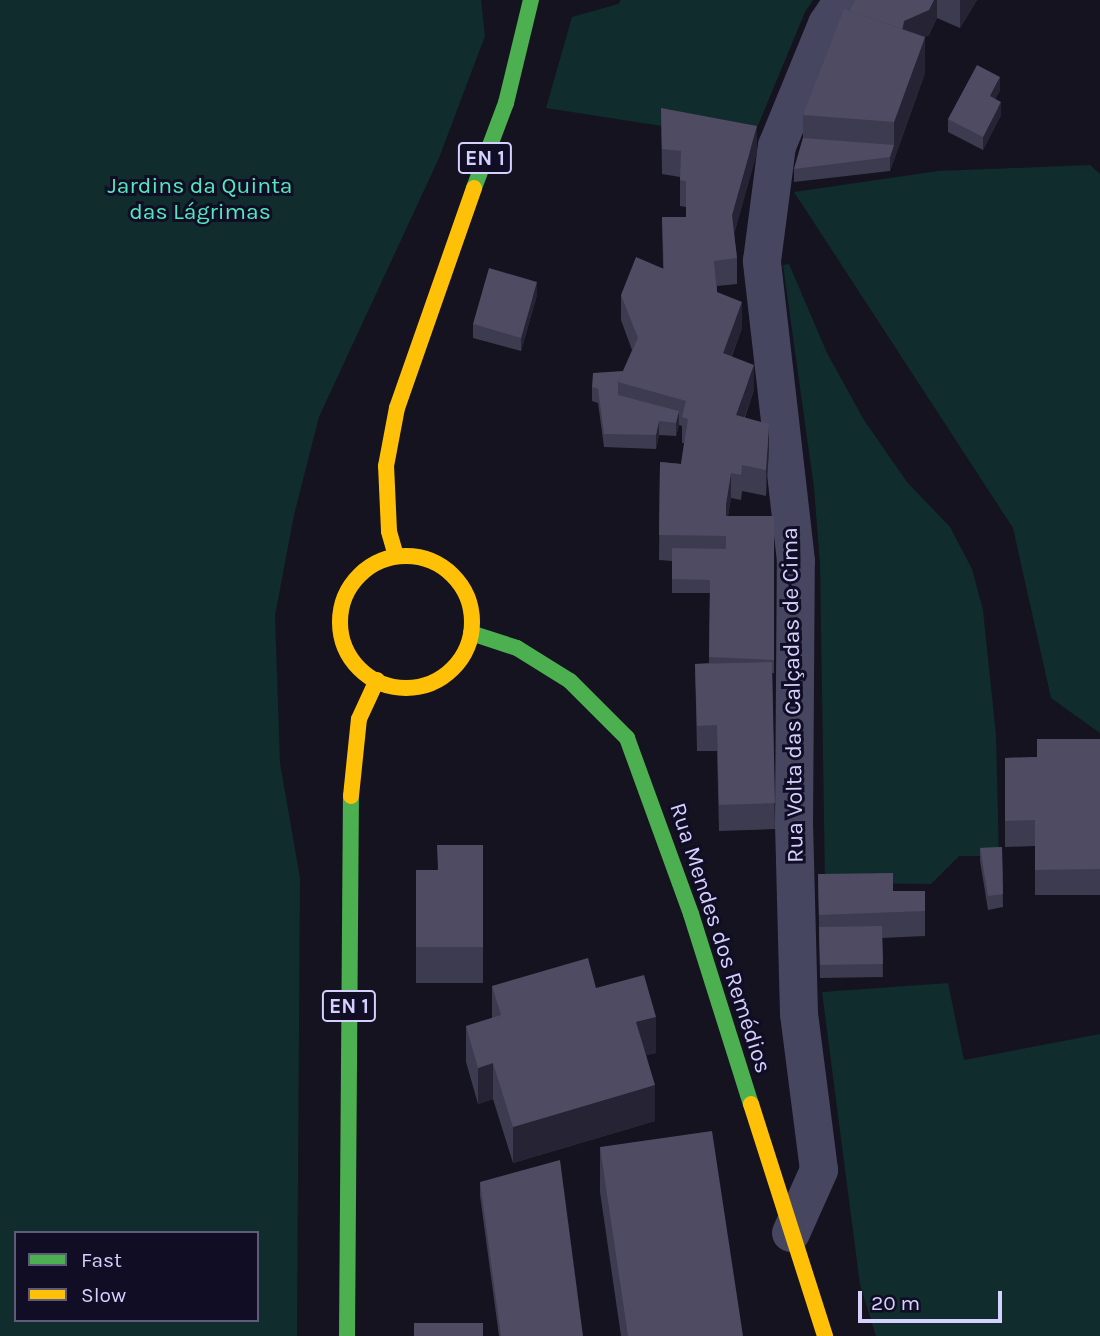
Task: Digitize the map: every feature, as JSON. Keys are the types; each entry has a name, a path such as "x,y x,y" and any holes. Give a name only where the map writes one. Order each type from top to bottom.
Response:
{"main road":[{"name":"EN 1","path":"396,556 389,531 386,467 397,408 428,313 506,103 531,0"},
{"path":"396,556 428,559 458,581 469,606 471,633 464,654 451,670 433,682 412,687 389,686 352,661 344,644 341,608 359,575 374,564 396,556"},
{"name":"Rua Mendes dos Remédios","path":"471,633 517,648 570,681 627,738 691,914 820,1331"},
{"name":"EN 1","path":"347,1336 349,815 359,719 377,680"}],"street":[{"name":"Rua Volta das Calçadas de Cima","path":"791,1233 819,1170 799,1014 794,825 796,561 762,261 777,146 827,24 843,0"}],"green space":[{"name":"Jardins da Quinta das Lágrimas","path":"0,0 481,0 485,36 439,158 319,417 294,515 275,616 280,763 300,878 297,1336 0,1336"},
{"path":"621,0 813,0 805,12 752,140 546,108 572,17 618,4"},
{"path":"1090,165 1100,174 1100,733 1051,698 1013,528 794,192 938,171"},
{"path":"789,264 827,353 864,420 907,482 950,527 972,569 983,610 996,735 999,856 959,856 931,884 825,883 820,564 814,488 783,265"},
{"path":"948,983 964,1060 1100,1034 1100,1336 876,1336 860,1285 822,992"}],"building":[{"path":"855,0 934,0 929,10 904,21 902,29 849,11"},
{"path":"844,9 925,37 894,122 803,115"},
{"path":"977,65 1000,77 990,96 1001,102 983,137 948,119"},
{"path":"661,108 757,126 732,215 737,258 714,261 717,292 742,302 723,353 754,365 736,415 769,424 766,470 742,465 741,475 731,473 726,504 726,536 659,535 660,462 681,464 688,419 682,417 686,401 618,382 638,338 621,295 636,257 664,269 662,217 686,217 686,181 680,180 681,151 662,149"},
{"path":"803,138 894,145 890,157 794,169"},
{"path":"489,268 537,282 521,338 473,324"},
{"path":"623,371 618,382 618,395 679,411 676,423 659,421 656,435 604,434 598,389 592,387 593,373"},
{"path":"726,516 774,516 774,660 709,657 710,580 672,579 672,548 726,549"},
{"path":"772,662 775,803 719,805 717,725 697,726 695,664"},
{"path":"1037,739 1100,739 1100,869 1035,870 1035,820 1005,821 1005,758 1037,757"},
{"path":"437,845 483,845 483,947 416,947 416,870 438,870"},
{"path":"1002,847 1003,894 988,896 980,848"},
{"path":"893,873 893,891 925,891 925,911 819,915 818,874"},
{"path":"882,926 883,964 820,965 819,927"},
{"path":"588,958 596,988 644,975 656,1017 636,1022 655,1085 513,1127 493,1063 478,1068 466,1026 501,1015 492,986"},
{"path":"712,1131 743,1336 628,1336 600,1147"},
{"path":"560,1160 583,1336 501,1336 480,1182"},
{"path":"414,1323 483,1323 483,1336 414,1336"}],"traffic: fast":[{"path":"474,188 506,103 531,0"},
{"path":"471,633 517,648 570,681 627,738 691,914 751,1104"},
{"path":"347,1336 351,796"}],"traffic: slow":[{"path":"396,556 389,531 386,466 397,408 474,188"},
{"path":"406,556 431,561 452,576 467,597 472,622 467,647 452,668 431,683 406,688 381,683 360,668 345,647 340,622 345,597 360,576 381,561 406,556"},
{"path":"351,796 359,719 377,680"},
{"path":"751,1104 825,1336"}]}
